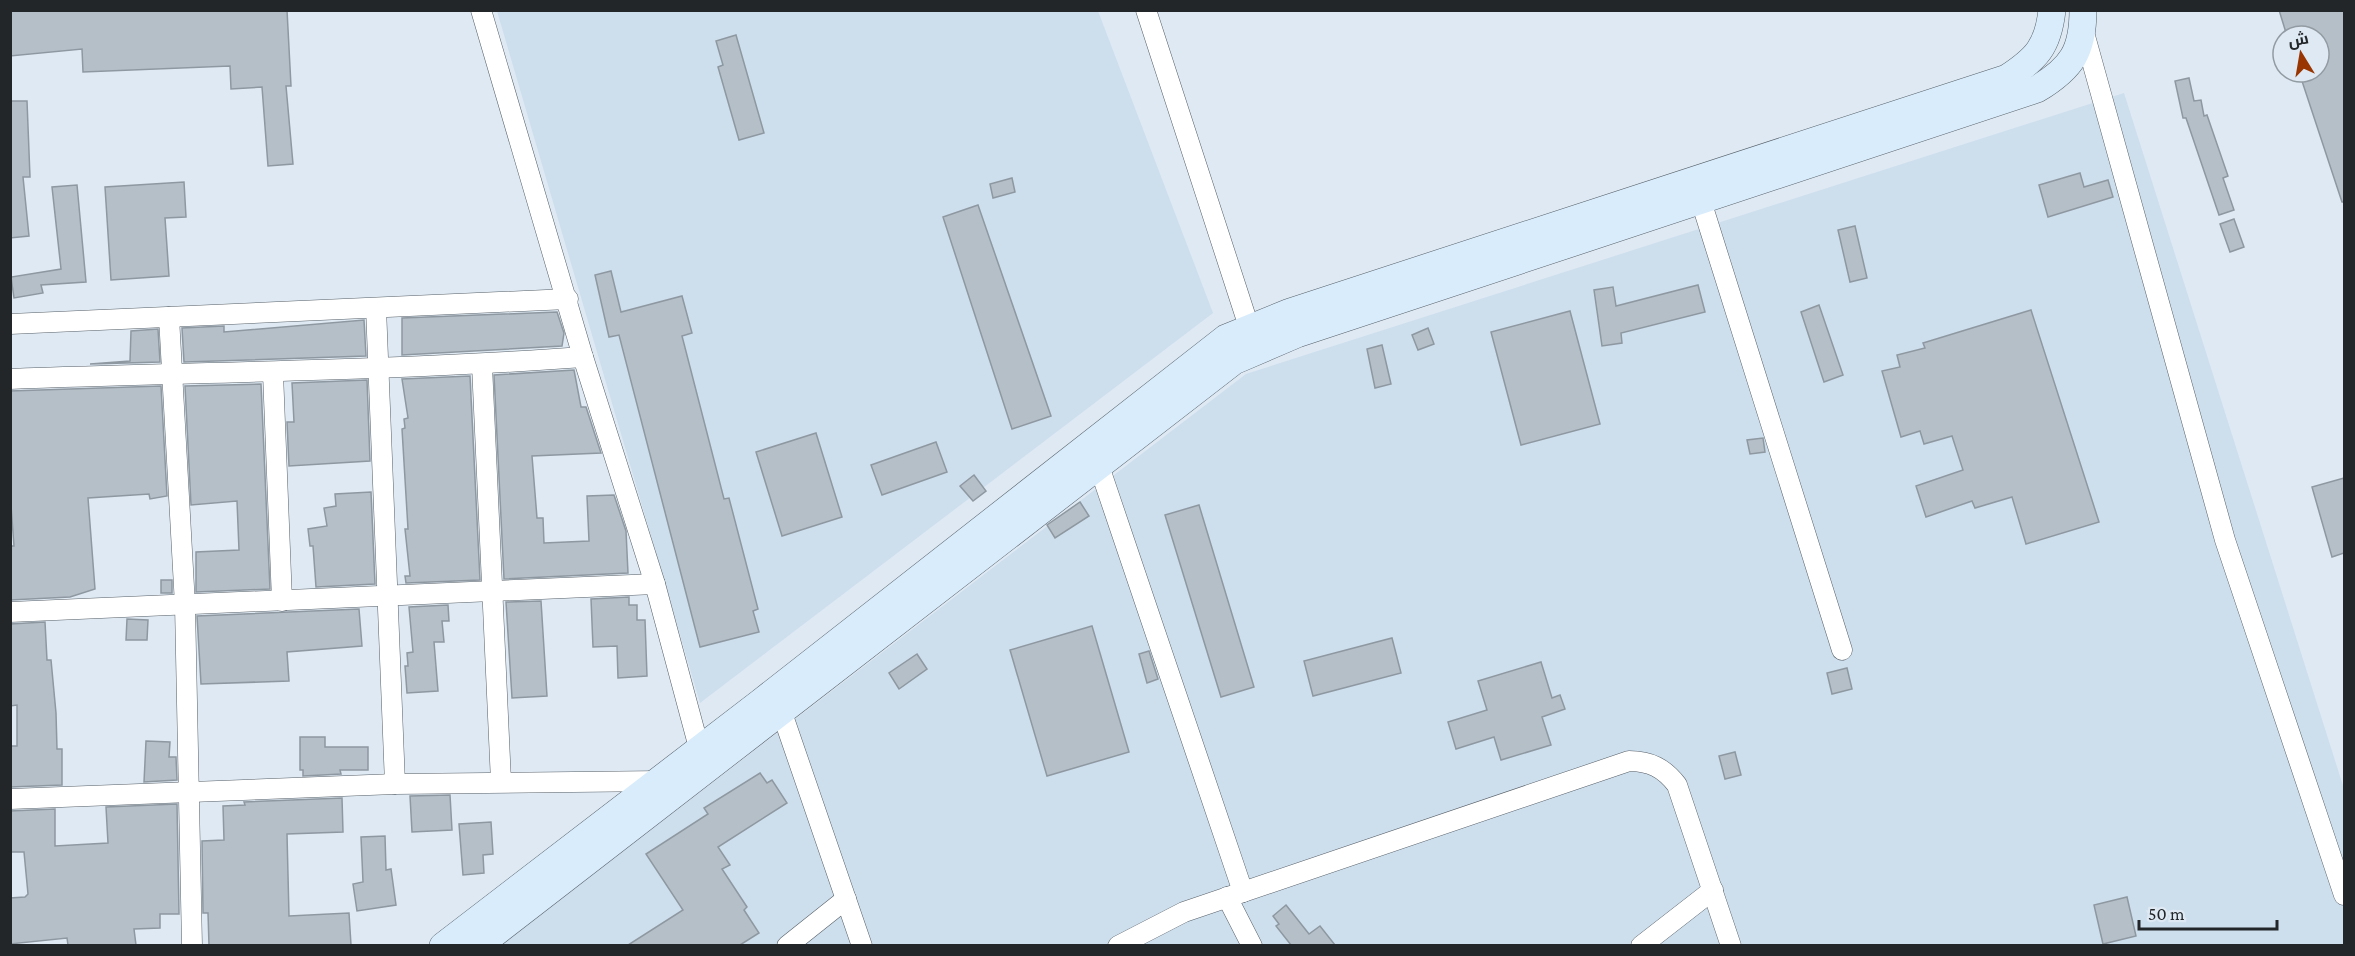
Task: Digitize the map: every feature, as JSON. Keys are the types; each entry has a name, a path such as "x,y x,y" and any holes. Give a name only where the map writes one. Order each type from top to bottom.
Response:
{"main road":[{"path":"443,945 702,760 1207,351 1249,327 2007,78 2035,57 2046,43 2051,18 2083,20 2076,54 2066,70 2037,89 1257,349 1215,373 782,713 702,760"},
{"path":"478,945 669,785"}],"street":[{"path":"481,10 568,299 583,357 655,584 702,760"},
{"path":"1146,10 1249,327"},
{"path":"2083,20 2225,540 2344,895"},
{"path":"1701,201 1842,650"},
{"path":"10,324 568,299"},
{"path":"376,308 389,596 394,784"},
{"path":"169,317 185,605 187,793 192,945"},
{"path":"10,379 172,373 273,373 482,365 583,357"},
{"path":"482,365 501,782"},
{"path":"273,373 282,601"},
{"path":"1099,466 1252,945"},
{"path":"10,612 655,584"},
{"path":"782,713 862,945"},
{"path":"1118,945 1161,921 1235,894 1629,761 1651,764 1662,769 1677,785 1731,945"},
{"path":"10,799 394,784 501,782 669,785"},
{"path":"1641,945 1713,890"},
{"path":"787,945 846,899"}],"shaded area":[{"path":"497,11 1098,11 1213,313 700,703"},
{"path":"2124,93 2344,789 2344,945 499,946 1246,374"}],"building":[{"path":"10,10 287,10 291,86 286,86 293,164 268,166 262,87 231,89 230,66 83,72 82,49 10,56"},
{"path":"2279,10 2344,10 2344,202 2342,202 2303,84 2331,84 2331,24 2283,24"},
{"path":"736,35 764,133 739,140 718,67 723,65 716,41"},
{"path":"2189,78 2194,101 2201,100 2204,116 2207,115 2228,176 2223,178 2234,210 2219,215 2186,118 2183,118 2175,81"},
{"path":"10,101 27,101 30,177 23,177 29,236 10,238"},
{"path":"2080,173 2084,187 2108,180 2113,197 2048,217 2039,185"},
{"path":"1012,178 1015,192 993,198 990,184"},
{"path":"184,182 186,217 165,218 169,276 111,280 105,187"},
{"path":"77,185 86,282 41,285 43,293 14,298 11,277 61,269 52,187"},
{"path":"978,205 1051,416 1012,429 943,217"},
{"path":"2234,219 2244,247 2230,252 2220,224"},
{"path":"1855,226 1867,278 1850,282 1838,230"},
{"path":"611,271 621,312 682,296 692,333 682,336 724,499 729,498 758,609 753,611 759,632 700,647 619,335 609,337 595,275"},
{"path":"1698,285 1705,312 1621,333 1622,343 1602,346 1594,290 1613,287 1616,306"},
{"path":"1819,305 1843,375 1824,382 1801,312"},
{"path":"2031,310 2099,522 2026,544 2012,497 1975,508 1972,501 1926,517 1916,486 1963,470 1952,436 1924,444 1920,431 1901,437 1882,371 1900,367 1897,355 1925,348 1923,343"},
{"path":"1570,311 1600,424 1521,445 1491,332"},
{"path":"557,312 564,333 562,346 402,355 402,318"},
{"path":"364,320 366,356 184,362 182,328 224,326 224,332"},
{"path":"1428,328 1434,344 1418,350 1412,335"},
{"path":"158,329 160,362 90,364 130,361 131,331"},
{"path":"1382,345 1391,384 1375,388 1367,349"},
{"path":"574,370 581,407 586,407 601,453 532,456 537,518 543,518 544,543 589,541 587,496 614,495 626,531 628,573 504,579 494,375"},
{"path":"470,376 480,580 406,583 405,576 410,576 405,529 408,529 402,429 405,428 404,419 408,418 402,379"},
{"path":"367,380 370,461 289,466 287,422 294,422 292,383"},
{"path":"261,384 270,589 196,592 196,552 239,550 237,501 191,505 185,386"},
{"path":"161,386 167,496 150,499 149,494 88,498 95,589 70,597 10,600 10,546 14,546 10,492 10,391"},
{"path":"816,433 842,517 782,536 756,452"},
{"path":"1763,438 1765,452 1750,454 1747,440"},
{"path":"936,442 947,472 882,495 871,465"},
{"path":"974,475 986,491 973,501 960,486"},
{"path":"2344,478 2344,553 2332,557 2312,487"},
{"path":"371,492 375,584 316,587 313,546 310,546 308,529 327,526 324,508 336,506 335,494"},
{"path":"1080,502 1089,516 1055,538 1047,525"},
{"path":"1199,505 1254,687 1221,697 1165,515"},
{"path":"161,580 172,580 172,593 161,593"},
{"path":"629,597 629,605 637,605 637,620 645,620 647,676 618,678 617,646 593,647 591,599"},
{"path":"541,601 547,696 512,698 506,602"},
{"path":"448,605 449,621 442,621 444,642 434,642 438,691 407,693 405,666 408,666 407,653 413,652 409,607"},
{"path":"359,609 362,646 287,652 289,681 201,684 197,616"},
{"path":"127,619 148,620 147,640 126,640"},
{"path":"45,622 47,660 51,660 57,749 62,749 62,785 10,787 10,746 17,746 17,705 10,706 10,624"},
{"path":"1092,626 1129,752 1047,776 1010,650"},
{"path":"1392,638 1401,673 1313,696 1304,661"},
{"path":"1149,651 1158,679 1147,683 1139,654"},
{"path":"917,654 927,669 899,689 889,673"},
{"path":"1541,662 1552,698 1560,695 1565,709 1542,717 1551,745 1501,760 1494,737 1456,749 1448,722 1487,710 1478,681"},
{"path":"1847,668 1852,689 1832,694 1827,673"},
{"path":"300,737 325,737 325,747 368,747 368,770 340,770 341,774 303,776 303,770 300,770"},
{"path":"146,741 170,742 169,757 176,757 177,780 144,782"},
{"path":"1735,752 1741,775 1725,779 1719,756"},
{"path":"760,773 767,783 772,780 787,803 718,847 730,865 722,869 747,907 744,910 759,933 740,945 628,945 683,910 646,854 708,814 704,808"},
{"path":"450,795 452,830 412,832 410,796"},
{"path":"342,798 343,832 287,834 289,916 349,913 351,945 209,945 208,913 203,913 202,841 224,840 223,806 245,805 244,802"},
{"path":"177,804 179,914 160,914 160,928 134,929 136,945 68,945 67,938 10,944 10,898 25,897 28,894 24,852 10,852 10,811 55,809 55,846 108,843 106,807"},
{"path":"491,822 493,854 483,855 484,873 463,875 459,824"},
{"path":"385,836 386,870 391,869 396,905 357,911 353,884 363,882 361,837"},
{"path":"2127,897 2136,936 2103,944 2094,905"},
{"path":"1286,905 1309,934 1320,926 1335,945 1291,945 1276,926 1279,924 1273,916"}]}
